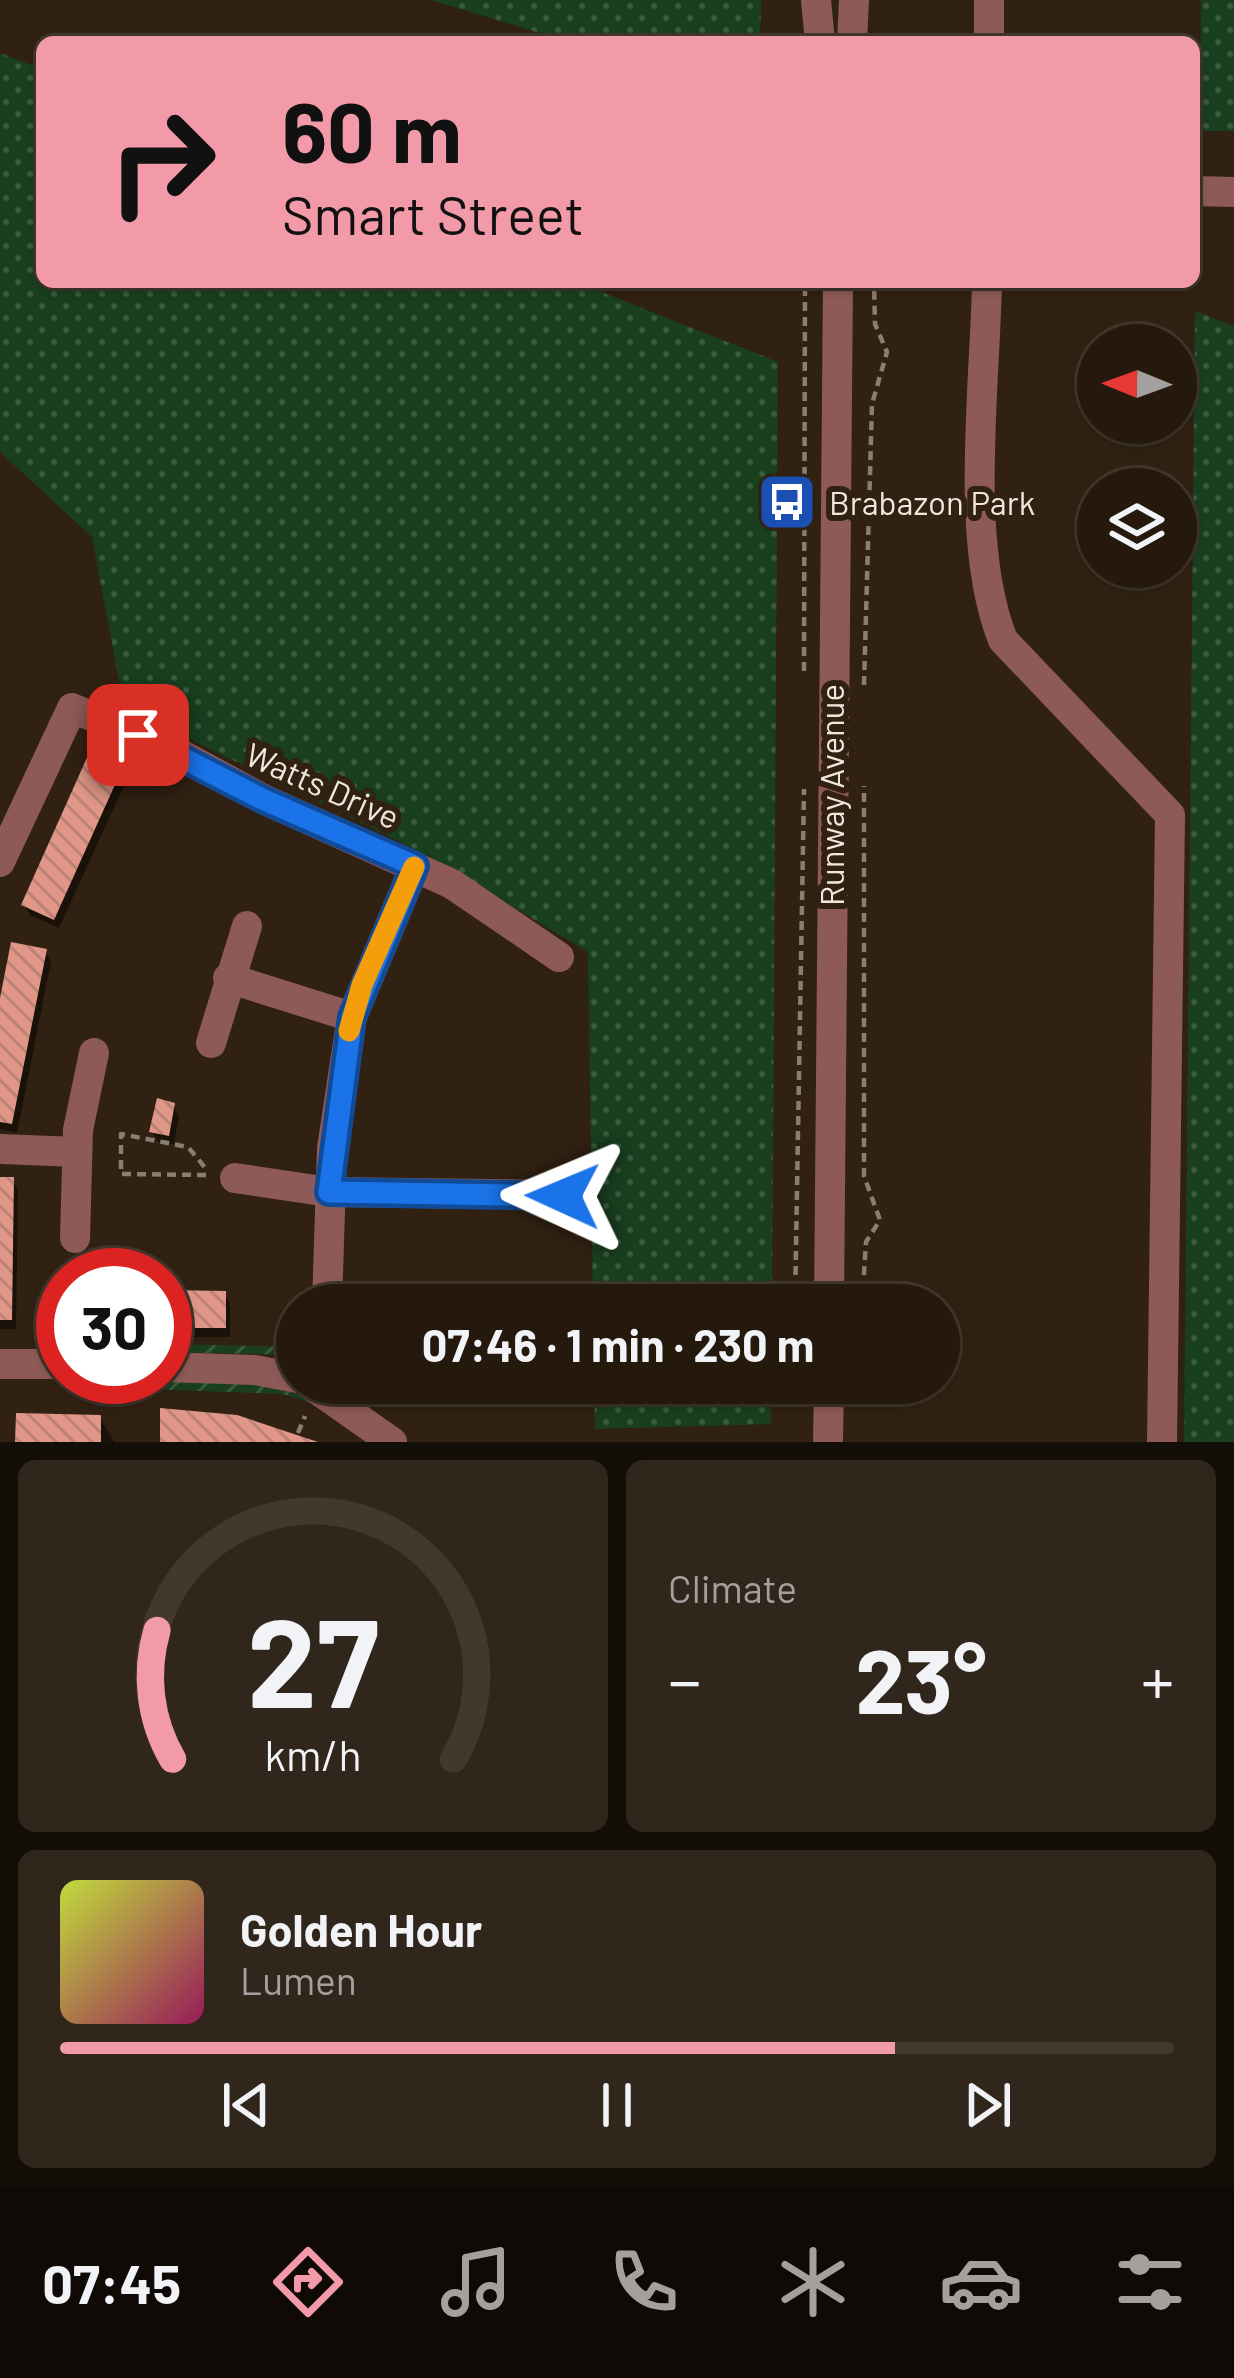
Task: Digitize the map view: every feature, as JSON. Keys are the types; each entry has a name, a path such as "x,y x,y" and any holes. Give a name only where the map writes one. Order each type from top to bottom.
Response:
{"street":[{"path":"816,0 819,36"},
{"path":"853,36 854,0"},
{"path":"989,0 989,36"},
{"path":"1200,191 1234,192"},
{"name":"Runway Avenue","path":"829,1284 838,288"},
{"path":"987,288 982,559 992,611 1003,640 1170,815 1162,1442"},
{"name":"Watts Drive","path":"0,862 72,708 171,749 227,782 415,866 466,893 559,957"},
{"path":"327,1284 329,1192 352,1017 415,866"},
{"path":"211,1043 247,926"},
{"path":"228,979 352,1017"},
{"path":"75,1238 76,1152 94,1053"},
{"path":"0,1149 76,1152"},
{"path":"224,1177 329,1192 563,1196"},
{"path":"0,1364 36,1364"},
{"path":"192,1368 255,1370 276,1377"},
{"path":"333,1404 392,1442"},
{"path":"828,1442 829,1404"}],"path":[{"name":"Runway Avenue","path":"805,288 801,649 806,682"},
{"name":"Runway Avenue","path":"863,692 869,644 872,404 887,352 874,324 874,288"},
{"name":"Runway Avenue","path":"795,1284 800,816 807,771"},
{"name":"Runway Avenue","path":"863,781 868,817 865,1177 880,1220 866,1242 863,1284"},
{"path":"121,1135 188,1147 224,1177 121,1174 121,1135"},
{"path":"298,1432 304,1404"}],"green space":[{"path":"431,0 761,0 760,36 549,36"},
{"path":"1201,0 1234,0 1234,131 1200,131"},
{"path":"0,53 36,67 36,288 591,288 778,362 772,1284 593,1284 588,952 427,855 124,707 92,537 0,452"},
{"path":"1195,311 1234,326 1234,1442 1184,1442 1192,588 1197,588"},
{"path":"192,1345 276,1347 276,1355 192,1353"},
{"path":"192,1382 254,1384 276,1389 276,1394 192,1391"},
{"path":"594,1404 771,1404 771,1424 595,1429"}],"building":[{"path":"94,742 127,758 54,920 21,905"},
{"path":"11,942 47,949 12,1124 0,1122 0,998"},
{"path":"157,1098 175,1103 169,1136 149,1132"},
{"path":"0,1177 14,1177 12,1320 0,1320"},
{"path":"192,1290 226,1291 226,1328 192,1328"},
{"path":"160,1408 237,1415 318,1442 160,1442"},
{"path":"16,1413 101,1415 101,1442 15,1442"}],"slow traffic":[{"path":"349,1031 362,985 414,867"}],"place":[{"name":"Brabazon Park","path":"787,502"}],"route":[{"path":"138,735 262,799 415,866 352,1017 335,1113 329,1192 563,1196"}]}
